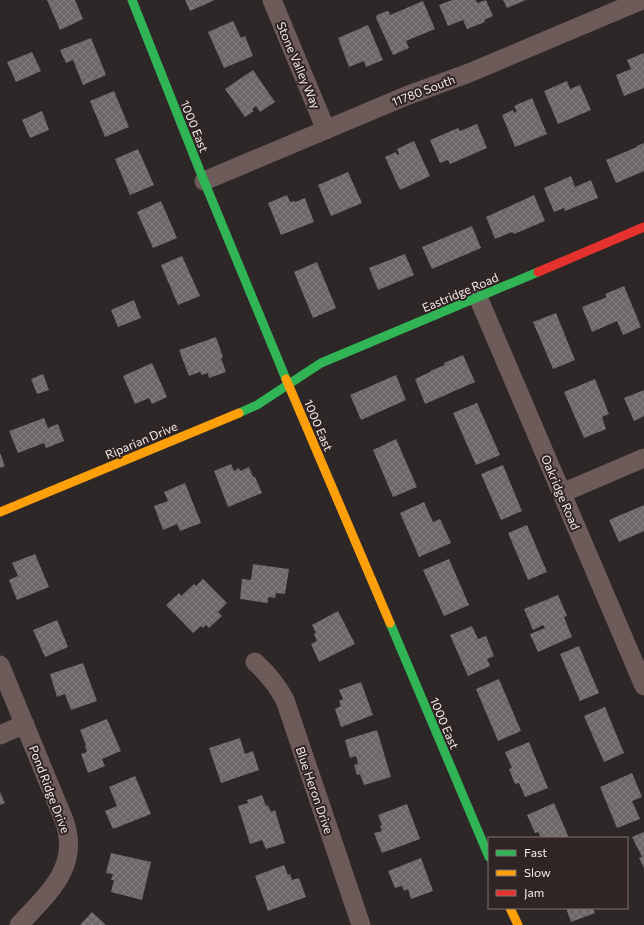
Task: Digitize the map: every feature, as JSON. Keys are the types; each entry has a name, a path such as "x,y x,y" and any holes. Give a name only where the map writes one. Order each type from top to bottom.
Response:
{"street":[{"name":"1000 East","path":"132,0 204,181 288,384 488,855"},
{"name":"Stone Valley Way","path":"272,0 326,130"},
{"name":"11780 South","path":"204,181 406,96 469,73 642,0"},
{"name":"Eastridge Road","path":"288,384 321,363 644,227"},
{"name":"Oakridge Road","path":"478,297 643,683"},
{"name":"Riparian Drive","path":"0,512 258,404 288,384"},
{"path":"562,493 644,458"},
{"name":"Blue Heron Drive","path":"255,662 277,685 285,700 361,925"},
{"name":"Pond Ridge Drive","path":"0,665 68,830 70,851 68,861 61,876 52,889 19,925"},
{"path":"0,735 25,724"},
{"path":"510,909 518,925"}],"building":[{"path":"47,0 75,0 83,19 60,30"},
{"path":"185,0 215,0 190,11"},
{"path":"452,0 476,0 477,3 486,0 493,16 484,20 485,22 467,29 463,20 448,26 439,5"},
{"path":"503,0 526,0 507,8"},
{"path":"423,1 435,29 406,41 409,48 393,55 376,18 377,15 387,11 390,15"},
{"path":"233,21 241,38 245,36 253,56 224,68 208,32"},
{"path":"368,25 383,60 366,67 364,61 349,67 338,38"},
{"path":"91,38 106,75 83,85 73,60 66,63 60,50"},
{"path":"32,52 41,71 16,82 7,62"},
{"path":"644,53 644,88 624,96 616,75 631,69 627,60"},
{"path":"253,70 275,102 260,112 256,106 252,109 254,111 245,117 225,89"},
{"path":"567,81 570,89 580,85 591,110 558,124 544,91"},
{"path":"114,91 129,127 105,137 90,101"},
{"path":"532,98 547,134 515,147 502,115 513,110 514,113 517,111 514,106"},
{"path":"42,111 49,130 30,138 22,120"},
{"path":"477,124 487,148 450,164 448,160 440,163 430,140 458,128 460,131"},
{"path":"414,141 430,176 400,190 385,157 396,152 397,155 399,154 397,149"},
{"path":"644,143 644,171 616,183 606,160"},
{"path":"138,149 154,185 130,195 115,159"},
{"path":"348,172 362,203 331,216 318,185"},
{"path":"571,176 575,187 591,180 598,198 565,211 564,208 554,212 544,188"},
{"path":"287,195 290,202 295,202 305,198 314,222 281,235 268,203"},
{"path":"534,195 545,221 514,234 512,232 495,239 486,217"},
{"path":"161,201 177,238 153,248 137,212"},
{"path":"472,226 481,248 432,269 422,247"},
{"path":"405,254 414,275 378,290 369,268"},
{"path":"182,256 200,296 178,305 161,265"},
{"path":"317,262 336,308 313,318 294,272"},
{"path":"624,286 641,327 623,335 617,321 592,332 582,307 607,297 605,294"},
{"path":"134,300 141,318 118,327 111,310"},
{"path":"556,313 575,360 553,369 533,322"},
{"path":"216,337 223,357 221,358 226,372 209,378 208,373 202,375 200,372 189,376 179,350"},
{"path":"463,355 475,382 425,404 415,379 445,365 444,363"},
{"path":"152,363 167,397 152,404 149,398 135,404 123,376"},
{"path":"43,374 49,390 37,394 31,379"},
{"path":"396,375 406,400 361,420 350,395"},
{"path":"595,379 609,414 602,417 606,429 584,438 564,392"},
{"path":"644,390 644,416 634,421 624,398"},
{"path":"477,403 500,455 476,465 453,413"},
{"path":"44,418 48,428 58,424 64,441 46,448 44,443 18,453 9,431"},
{"path":"396,439 417,487 393,497 373,450"},
{"path":"0,453 5,466 0,468"},
{"path":"231,464 234,471 239,468 240,471 249,467 262,493 228,507 214,471"},
{"path":"503,465 522,511 501,520 481,474"},
{"path":"185,483 201,523 180,531 177,524 163,530 154,506 168,501 164,492"},
{"path":"424,502 433,522 440,519 451,543 419,557 400,513"},
{"path":"644,505 644,531 619,542 609,520"},
{"path":"527,525 547,572 528,580 508,533"},
{"path":"35,554 49,587 17,600 9,580 18,576 12,563"},
{"path":"449,559 469,605 444,616 423,570"},
{"path":"253,564 289,569 285,594 276,593 275,598 268,597 268,603 240,599 242,579 251,580"},
{"path":"203,579 227,603 218,612 222,616 209,628 206,625 203,628 201,626 193,633 166,605 179,593 181,596 194,584 196,586"},
{"path":"558,595 567,616 564,617 572,637 538,652 530,634 545,628 543,625 533,630 524,609"},
{"path":"338,611 355,644 319,662 311,644 317,641 314,634 316,633 312,625"},
{"path":"57,620 68,647 45,657 33,630"},
{"path":"472,626 478,639 486,636 494,656 487,659 490,666 468,676 450,635"},
{"path":"579,646 599,693 580,701 560,654"},
{"path":"83,663 97,701 71,710 65,694 57,697 50,674"},
{"path":"499,679 521,731 498,741 476,689"},
{"path":"361,682 373,715 341,727 335,709 341,706 339,701 343,699 339,690"},
{"path":"605,707 624,753 604,762 584,716"},
{"path":"107,719 121,751 102,759 105,766 88,773 81,754 87,752 80,730"},
{"path":"377,730 391,777 364,785 360,774 357,775 354,765 358,764 356,756 350,758 345,740"},
{"path":"240,738 245,754 253,751 259,770 221,783 209,748"},
{"path":"529,742 548,788 525,797 519,783 515,784 509,769 512,768 505,752"},
{"path":"632,773 642,797 632,801 640,819 617,828 600,787"},
{"path":"135,776 151,814 113,829 105,811 117,806 109,787"},
{"path":"0,792 5,803 0,805"},
{"path":"262,795 266,806 268,805 271,812 275,810 285,843 266,849 262,840 250,844 238,806 248,803 247,800"},
{"path":"554,803 569,837 540,837 538,832 535,833 527,815"},
{"path":"407,804 420,839 382,853 374,833 382,831 380,826 382,825 378,815"},
{"path":"644,832 644,868 639,858 642,857 632,837"},
{"path":"111,853 151,862 142,900 111,892 114,880 111,880 113,874 106,873"},
{"path":"421,858 433,891 411,899 408,889 404,891 402,886 395,888 388,871"},
{"path":"284,865 292,880 299,878 306,897 268,911 255,876"},
{"path":"566,909 593,909 595,913 571,922"},
{"path":"92,912 106,925 80,925"}],"traffic: fast":[{"path":"132,0 204,181 286,379"},
{"path":"239,413 257,405 321,363 538,272"},
{"path":"390,623 488,855"}],"traffic: slow":[{"path":"286,379 390,623"},
{"path":"0,512 239,413"},
{"path":"510,909 518,925"}],"traffic: jam":[{"path":"538,272 644,227"}]}
